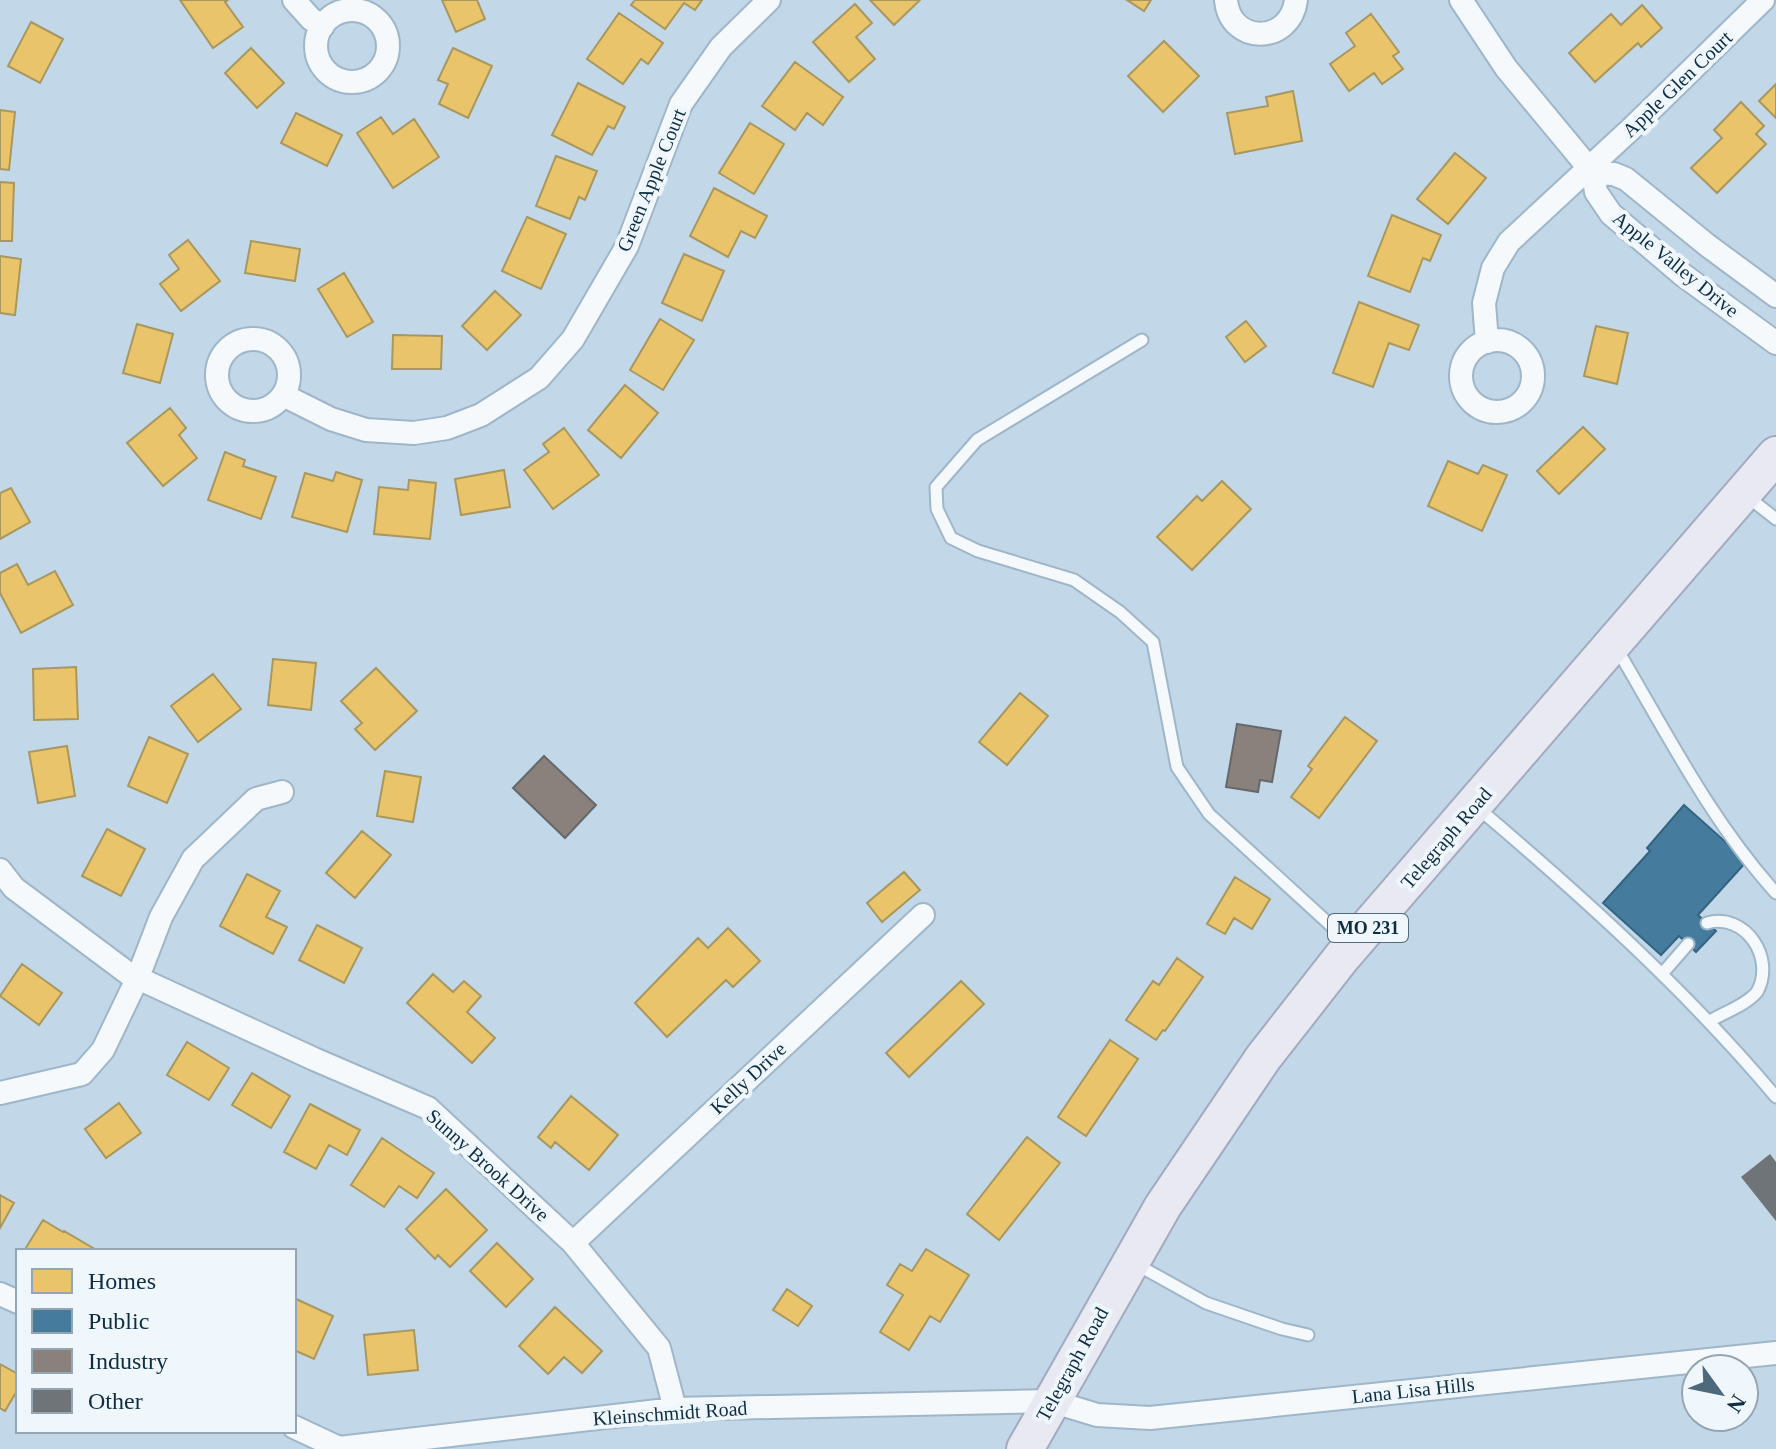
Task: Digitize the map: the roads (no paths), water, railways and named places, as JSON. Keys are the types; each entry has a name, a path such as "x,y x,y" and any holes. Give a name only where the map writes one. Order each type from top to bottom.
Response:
{"main road":[{"name":"Telegraph Road","path":"1025,1449 1130,1261 1213,1129 1273,1046 1353,946 1776,455"}],"street":[{"path":"294,0 311,19 323,26"},
{"name":"Green Apple Court","path":"283,395 306,408 366,430 414,433 447,428 481,415 539,378 573,339 627,246 681,104 721,47 769,0"},
{"path":"1226,0 1235,24 1243,30 1262,34 1272,33 1288,22 1296,0"},
{"name":"Apple Valley Drive","path":"1461,0 1506,68 1591,171 1596,192 1611,214 1683,275 1776,343"},
{"name":"Apple Glen Court","path":"1487,342 1484,303 1493,268 1509,242 1591,171 1763,0"},
{"name":"Apple Valley Drive","path":"1591,171 1626,179 1776,296"},
{"path":"0,1093 82,1074 103,1050 161,917 193,859 256,799 282,792"},
{"name":"Sunny Brook Drive","path":"0,870 14,888 134,975 428,1108 573,1243 659,1348 675,1409"},
{"name":"Kelly Drive","path":"573,1243 923,915"},
{"name":"Lana Lisa Hills","path":"1051,1401 1097,1415 1150,1418 1776,1353"},
{"name":"Kleinschmidt Road","path":"296,1428 339,1448 675,1409 1051,1401"}],"lane":[{"path":"1142,340 977,440 936,487 937,509 951,538 978,551 1074,580 1120,612 1153,642 1177,767 1209,814 1353,946"},
{"path":"1744,493 1776,519"},
{"path":"1614,643 1707,801 1776,893"},
{"path":"1475,805 1662,974 1710,1021 1776,1097"},
{"path":"1707,923 1725,921 1745,928 1760,945 1766,967 1759,990 1748,1001 1710,1021"},
{"path":"1662,974 1688,944"},
{"path":"1130,1261 1206,1303 1308,1335"}]}
